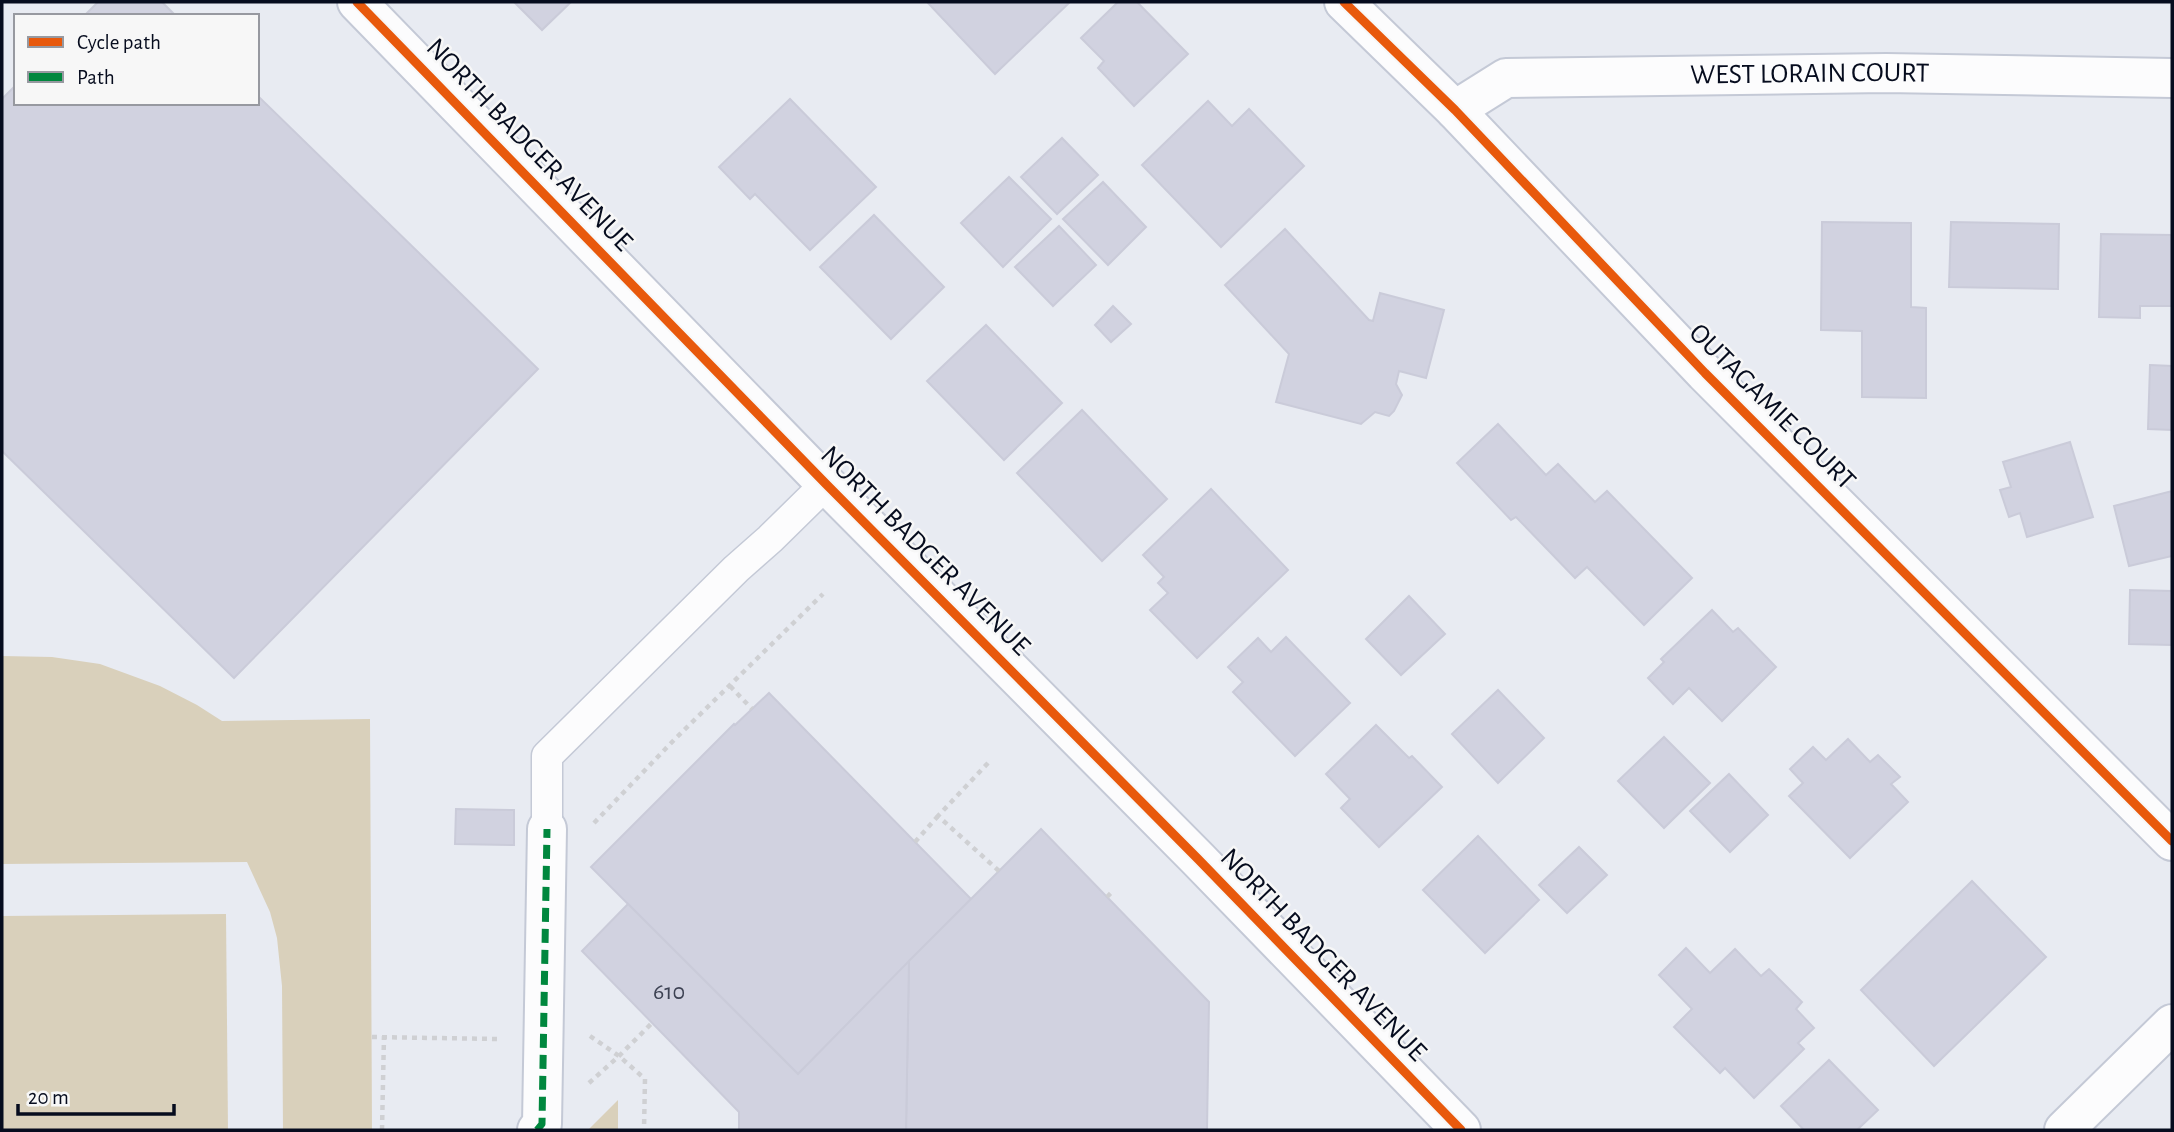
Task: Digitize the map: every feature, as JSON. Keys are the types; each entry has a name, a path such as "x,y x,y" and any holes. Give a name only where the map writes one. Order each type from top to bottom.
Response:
{"street":[{"name":"NORTH BADGER AVENUE","path":"357,2 1461,1130"},
{"name":"OUTAGAMIE COURT","path":"1344,2 1455,110 1706,373 2172,841"},
{"name":"WEST LORAIN COURT","path":"1455,110 1506,78 1886,73 2172,78"},
{"path":"540,1127 547,829"},
{"path":"2064,1130 2172,1024"}],"lane":[{"path":"547,829 547,756 826,484"}],"path":[{"path":"547,871 823,594"},
{"path":"730,686 752,709"},
{"path":"915,842 988,763"},
{"path":"939,816 999,871"},
{"path":"1107,897 1112,892"},
{"path":"372,1037 544,1023 619,1056 645,1079 644,1130"},
{"path":"540,1127 652,1023"},
{"path":"382,1130 384,1036"}],"shaded area":[{"path":"2,656 52,657 100,664 160,686 222,721 370,719 372,1130 283,1130 282,986 277,938 270,912 247,862 2,864"},
{"path":"226,914 228,1130 2,1130 2,916"},
{"path":"618,1100 618,1130 588,1130"}],"building":[{"path":"98,2 162,2 174,14 86,14"},
{"path":"514,2 571,2 542,30"},
{"path":"1070,2 995,74 928,3"},
{"path":"1118,2 1137,2 1188,54 1134,106 1098,68 1104,61 1081,38"},
{"path":"14,87 14,105 259,105 259,97 538,369 234,678 2,451 2,99"},
{"path":"790,99 876,187 810,250 755,194 750,199 719,167"},
{"path":"1208,101 1232,126 1249,109 1304,166 1221,247 1142,165"},
{"path":"1062,138 1098,175 1057,214 1021,177"},
{"path":"1009,177 1051,219 1003,267 961,223"},
{"path":"1103,182 1146,227 1108,265 1063,219"},
{"path":"874,215 944,287 891,339 820,267"},
{"path":"1822,222 1911,223 1911,307 1926,308 1926,398 1862,397 1862,331 1821,330"},
{"path":"1951,222 2059,224 2058,289 1949,287"},
{"path":"1059,226 1096,265 1053,306 1015,267"},
{"path":"1285,229 1369,320 1373,321 1380,293 1444,310 1426,378 1399,371 1396,384 1402,395 1389,416 1375,412 1361,424 1276,402 1289,354 1225,285"},
{"path":"2101,234 2172,235 2172,306 2140,306 2140,318 2099,317"},
{"path":"1113,306 1131,324 1111,342 1095,325"},
{"path":"986,325 1062,403 1004,460 927,381"},
{"path":"2150,365 2172,366 2172,430 2148,429"},
{"path":"1082,410 1167,499 1102,561 1017,473"},
{"path":"1498,424 1546,475 1558,464 1595,502 1607,491 1692,578 1644,625 1587,567 1575,578 1516,517 1511,520 1457,463"},
{"path":"2070,442 2093,517 2027,537 2020,513 2009,517 2000,490 2011,487 2003,462"},
{"path":"1211,489 1288,570 1197,658 1150,610 1168,593 1158,583 1164,577 1143,555"},
{"path":"2172,491 2172,556 2129,566 2114,506"},
{"path":"2130,590 2172,591 2172,645 2129,644"},
{"path":"1409,596 1445,634 1401,675 1366,639"},
{"path":"1712,610 1733,632 1738,628 1776,667 1722,721 1689,688 1673,704 1648,678 1664,662 1661,659"},
{"path":"1286,637 1350,703 1295,756 1233,692 1243,682 1228,667 1258,638 1271,652"},
{"path":"1498,690 1544,738 1498,783 1452,734"},
{"path":"769,693 971,899 798,1074 591,867 734,724"},
{"path":"1376,725 1442,787 1379,847 1341,808 1350,799 1326,774"},
{"path":"1664,737 1710,783 1664,828 1618,781"},
{"path":"1848,739 1870,762 1878,755 1900,777 1891,784 1908,802 1850,858 1789,796 1803,783 1790,769 1813,747 1826,760"},
{"path":"1729,774 1768,815 1730,852 1690,811"},
{"path":"456,809 514,810 514,845 455,844"},
{"path":"1041,829 1209,1002 1207,1130 906,1130 909,961"},
{"path":"1478,836 1539,900 1485,953 1423,890"},
{"path":"1579,847 1607,875 1567,913 1539,885"},
{"path":"1972,881 2046,957 1934,1066 1861,990"},
{"path":"628,904 798,1074 909,961 906,1130 739,1130 739,1112 582,951"},
{"path":"1686,948 1710,973 1735,949 1761,976 1769,969 1802,1002 1796,1009 1814,1028 1798,1043 1804,1049 1754,1098 1725,1068 1720,1073 1674,1027 1692,1009 1659,975"},
{"path":"1829,1060 1878,1110 1857,1130 1804,1130 1781,1106"}],"marked path":[{"path":"537,1130 542,1124 547,829"}],"cycle path":[{"path":"357,2 1461,1130"},
{"path":"1344,2 1455,110 1705,373 2172,841"}]}
